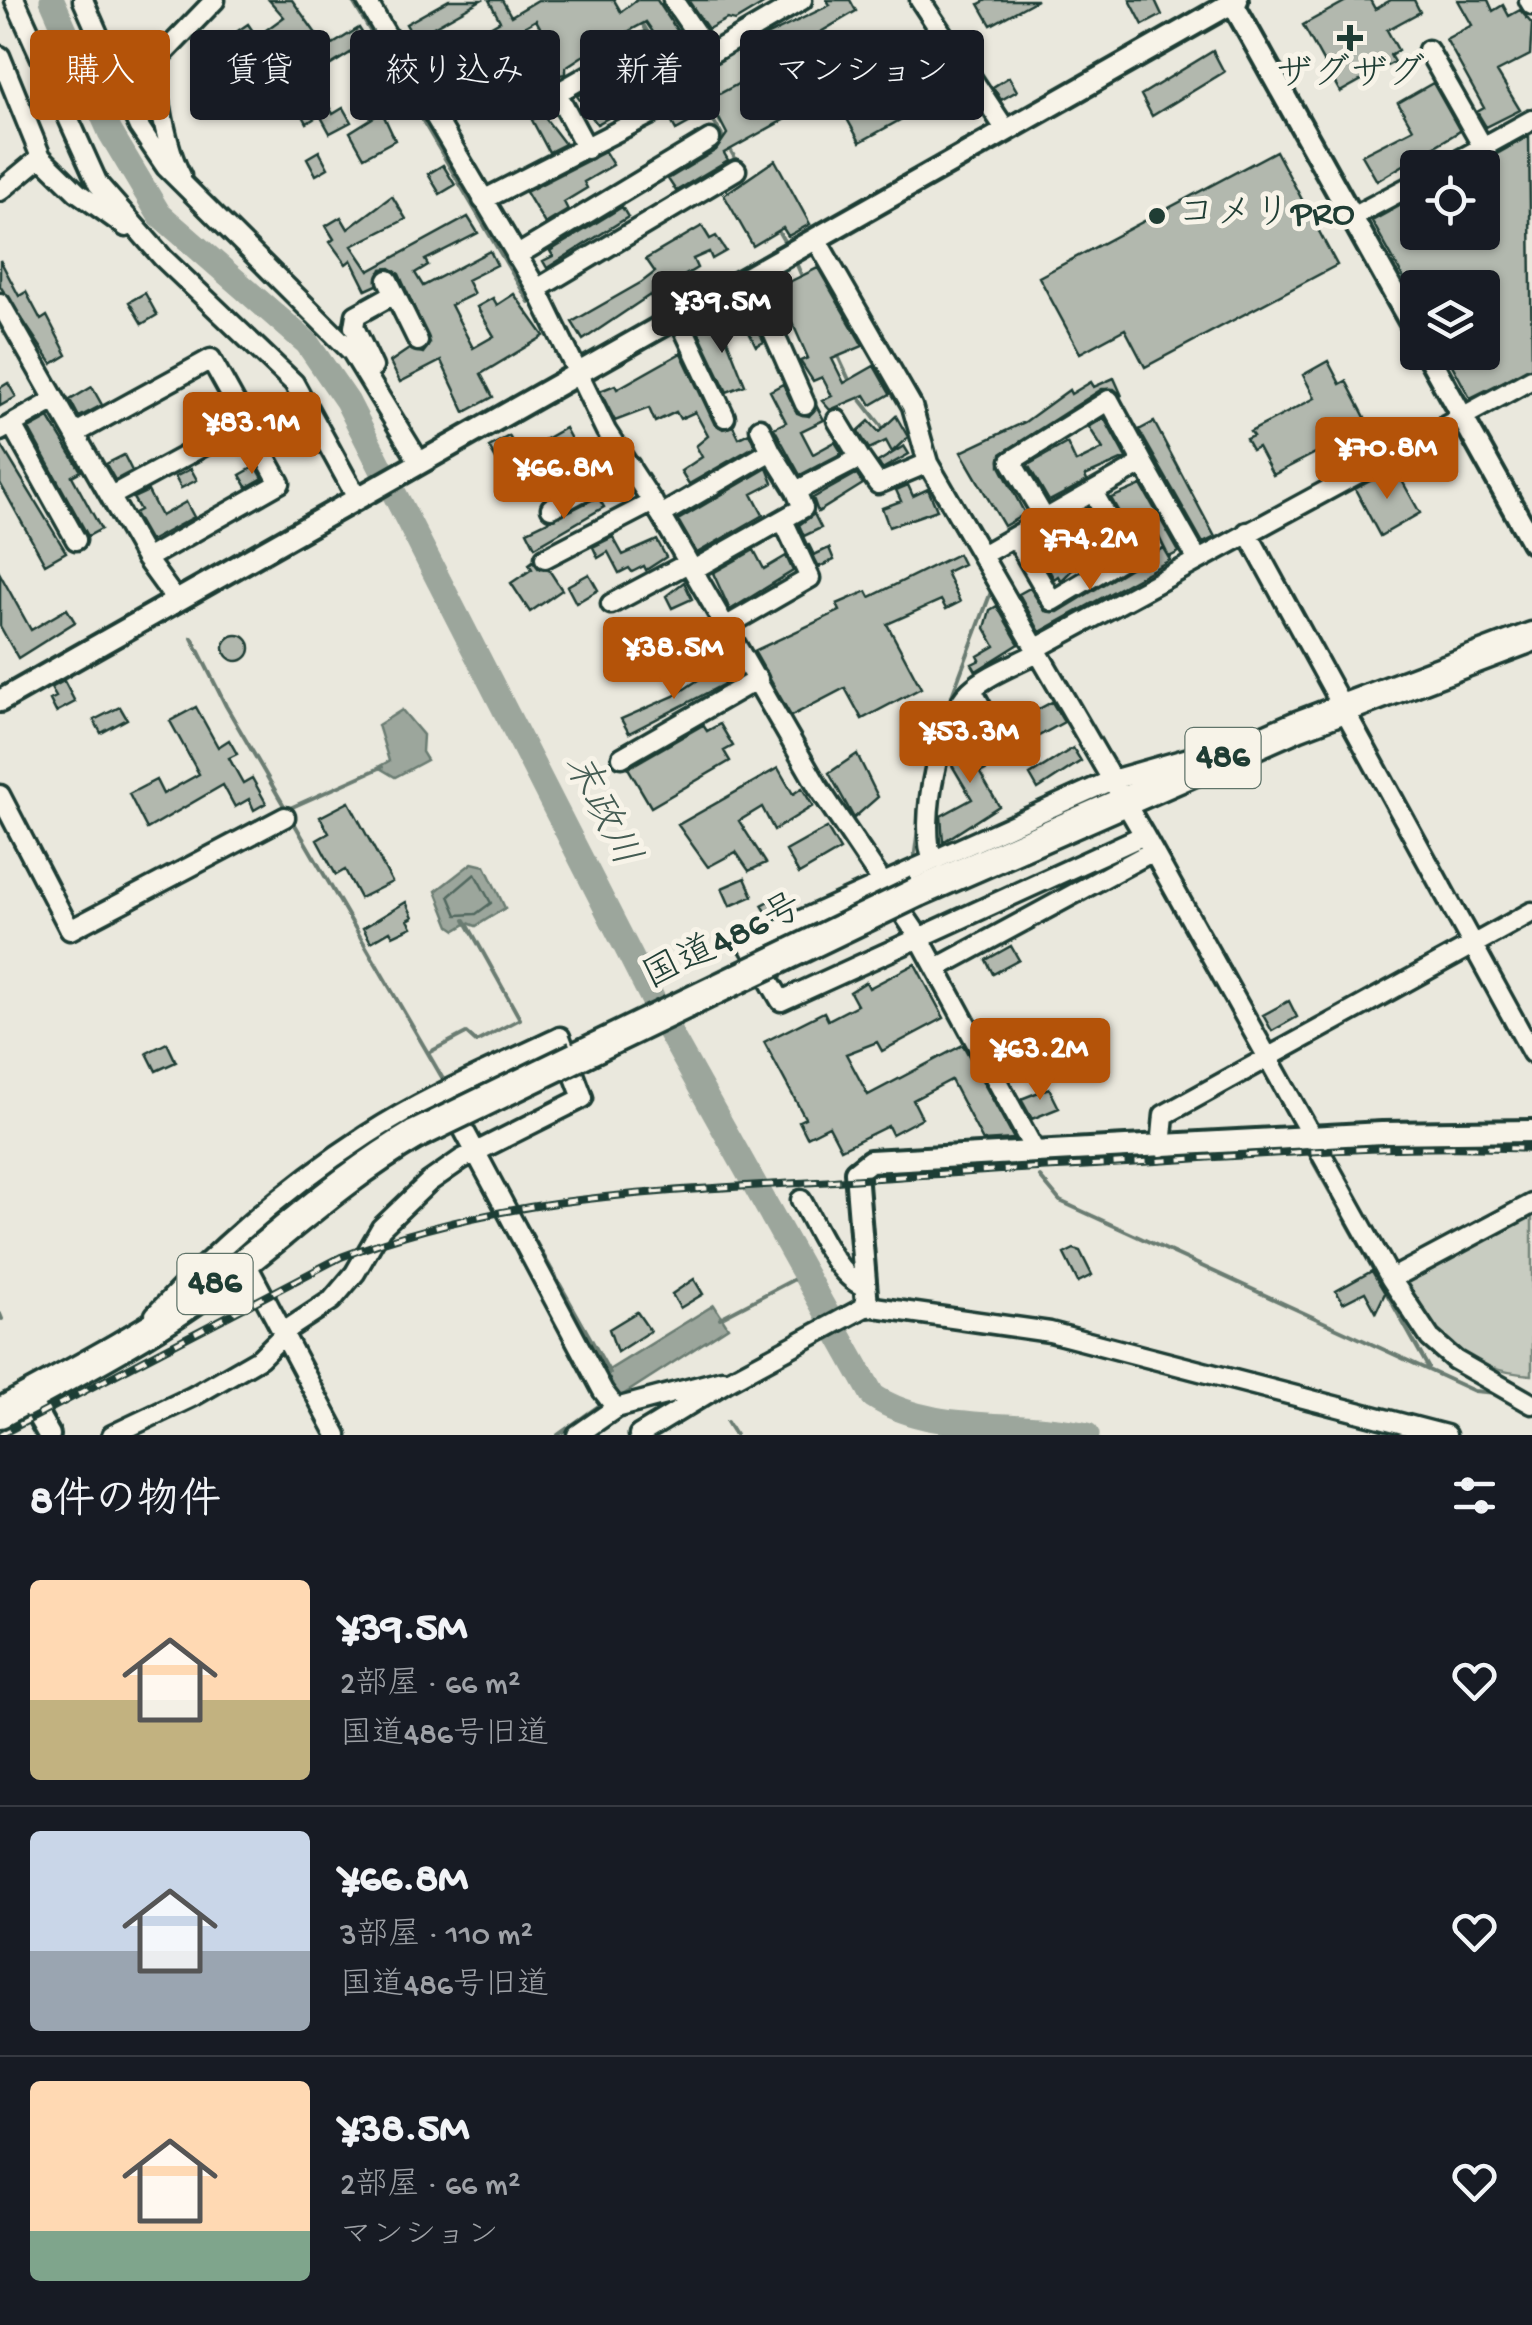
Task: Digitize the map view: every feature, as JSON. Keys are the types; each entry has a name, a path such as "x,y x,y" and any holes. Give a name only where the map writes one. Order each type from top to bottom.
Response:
{"highway":[{"name":"国道486号","path":"0,1413 131,1341 245,1261 339,1182 415,1135 918,892 1118,790 1284,732 1532,637"}],"street":[{"path":"15,0 98,184 136,229 294,383 366,493"},
{"path":"83,0 139,126 184,186 316,313 378,388"},
{"path":"184,186 164,119 157,68 159,58 215,0"},
{"path":"366,0 536,289 625,469 725,627 752,682 883,883 913,940 936,968 1036,1153"},
{"path":"674,0 710,54 802,0"},
{"path":"920,0 1006,130"},
{"path":"0,701 1234,1 1400,304"},
{"path":"1428,50 1483,147"},
{"path":"0,56 41,157 77,192 129,229 136,229"},
{"path":"580,80 557,93 588,149"},
{"path":"483,200 640,120"},
{"path":"1478,150 1532,120"},
{"path":"516,256 710,140"},
{"path":"0,190 41,157"},
{"path":"536,289 736,170"},
{"path":"1352,218 1400,192"},
{"path":"816,239 912,406 922,466 982,556 1118,790 1262,1061 1313,1137 1392,1279 1430,1338 1455,1360 1531,1404"},
{"path":"749,277 806,404"},
{"path":"412,467 354,327 356,315 391,287 418,341"},
{"path":"0,303 146,559 175,599"},
{"path":"678,317 725,418"},
{"path":"76,433 210,359 280,483 146,559"},
{"path":"1436,370 1532,542"},
{"path":"933,861 927,845 934,762 972,690 1246,532 1532,379"},
{"path":"56,400 6,428 76,540"},
{"path":"1046,519 1011,461 1109,400 1198,560"},
{"path":"838,420 878,484 922,466"},
{"path":"111,496 246,423"},
{"path":"610,604 803,508 760,428"},
{"path":"545,558 771,451"},
{"path":"796,491 860,458"},
{"path":"982,556 1142,463"},
{"path":"551,508 625,469"},
{"path":"1015,536 1052,600 1129,555 1093,492"},
{"path":"725,627 810,578 783,520"},
{"path":"1246,532 1532,1052"},
{"path":"622,757 752,682"},
{"path":"972,690 1006,753"},
{"path":"1118,790 933,861 748,944 781,1001 913,940 1148,843"},
{"path":"0,795 70,930 285,817"},
{"path":"936,968 1148,843"},
{"path":"1161,1147 1164,1115 1532,912"},
{"path":"112,1435 209,1388 260,1358 284,1334 332,1300 396,1209 475,1152 583,1098 560,1037 444,1092 323,1166 212,1259 131,1341"},
{"path":"444,1092 611,1401"},
{"path":"861,1302 856,1172 870,1161 1313,1137 1532,1131"},
{"path":"801,1200 854,1282 861,1302"},
{"path":"1392,1279 1532,1204"},
{"path":"245,1261 337,1435"},
{"path":"640,1435 861,1302 1050,1332 1446,1435"},
{"path":"577,1435 611,1401 714,1379 728,1381"},
{"path":"28,1398 50,1435"}],"shaded area":[{"path":"740,46 740,113 721,124 718,120 720,57"},
{"path":"1532,1212 1532,1375 1488,1367 1455,1348 1429,1319 1406,1282"}],"water":[{"path":"402,710 423,735 422,752 427,760 395,777 378,767 389,761 378,725"},
{"path":"472,863 485,866 505,908 476,926 468,923 456,930 450,926 436,891"},
{"path":"714,1305 728,1327 618,1398 604,1373"}],"building":[{"path":"269,0 292,0 313,30 266,30 284,17"},
{"path":"449,0 481,0 428,30 409,30 406,24"},
{"path":"489,0 502,0 511,16 538,0 614,0 621,12 637,0 657,0 677,30 651,30 646,22 631,30 580,30 580,58 566,67 566,74 560,75 560,30 542,30 536,20 519,30 485,30 500,21"},
{"path":"688,0 770,0 735,21 727,19 708,29"},
{"path":"827,0 850,0 856,11 824,30 778,30 830,5"},
{"path":"987,0 1037,0 991,25 979,4"},
{"path":"1130,0 1155,0 1162,15 1143,25"},
{"name":"ザグザグ","path":"1348,0 1370,0 1375,9 1391,0 1414,0 1420,12 1387,30 1398,50 1390,55 1394,62 1340,92 1303,25"},
{"path":"1458,0 1488,0 1493,11 1503,5 1509,16 1520,10 1532,24 1530,55 1497,72 1520,110 1486,127 1477,112 1484,108 1446,39 1472,25"},
{"path":"350,34 350,53 330,65 330,39 333,44"},
{"path":"1213,51 1224,72 1152,116 1141,95"},
{"path":"1009,77 1017,91 1001,100 993,87"},
{"path":"740,83 740,120 783,120 724,153 728,160 676,191 668,179 716,150 727,134 720,120 720,93"},
{"path":"1433,83 1460,131 1428,150 1400,150 1400,167 1377,181 1362,155 1413,129 1398,103"},
{"path":"330,108 333,114 343,108 351,122 330,133 323,120 330,120"},
{"path":"369,120 386,120 395,140 364,157 350,132"},
{"path":"532,120 547,120 565,144 549,152"},
{"path":"670,120 694,120 676,130"},
{"path":"848,120 900,120 860,142"},
{"path":"1529,136 1532,367 1470,398 1455,370 1500,370 1500,270 1400,272 1372,221 1400,206 1400,250 1500,250 1500,152"},
{"path":"319,151 328,168 316,175 307,158"},
{"path":"1276,151 1337,265 1145,367 1125,329 1080,353 1039,277"},
{"path":"605,152 613,165 584,182 587,188 564,202 568,210 545,224 526,192"},
{"path":"775,160 810,224 788,236 783,228 753,246 724,195"},
{"path":"443,165 455,185 440,194 428,174"},
{"path":"392,196 406,219 352,246 369,271 468,217 478,233 425,260 428,265 415,273 423,286 490,251 497,265 467,280 474,294 451,305 473,348 494,336 477,307 493,298 497,305 514,294 544,336 481,374 493,397 465,412 441,361 400,382 390,362 409,349 423,353 430,343 399,274 390,268 382,269 377,285 366,290 351,260 346,264 330,242 334,239 326,226 341,217 348,229"},
{"path":"622,207 628,217 547,268 543,261 553,256 550,251"},
{"path":"702,226 710,239 716,236 726,251 712,259 709,252 693,259 697,268 667,286 671,290 653,300 650,295 583,340 572,322 642,282 655,272 646,259"},
{"path":"0,260 19,296 26,292 41,320 47,316 67,355 52,364 0,286"},
{"path":"818,268 863,346 832,359 844,383 874,366 890,394 871,405 865,395 830,410 822,401 832,396 822,377 813,381 800,361 808,358 777,288"},
{"path":"145,293 157,315 142,324 129,302"},
{"path":"753,318 764,342 756,346 744,322"},
{"path":"720,322 745,385 727,392 698,331"},
{"path":"681,353 714,423 723,429 733,426 739,438 749,433 755,446 689,484 681,471 702,457 696,446 708,436 695,412 680,419 676,412 655,422 649,408 615,421 600,391 615,385 617,389"},
{"path":"1328,361 1340,384 1346,381 1369,425 1273,475 1258,447 1252,450 1246,439 1253,436 1250,432 1315,398 1303,375"},
{"path":"1114,378 1122,396 1114,389 1102,389 1001,454 1000,466 1025,514 1004,526 961,452 1025,422 1069,390 1071,394 1091,382 1094,387"},
{"path":"8,383 16,397 0,406 0,388"},
{"path":"783,384 797,413 809,416 817,407 824,420 801,431 813,454 835,442 842,453 800,475 774,428 786,422 770,391"},
{"path":"92,387 102,405 79,417 70,400"},
{"path":"896,416 908,437 892,452 886,441 869,449 858,431 869,421 879,432"},
{"path":"49,418 81,471 72,476 101,529 88,536 29,429"},
{"path":"1104,418 1126,458 1085,476 1087,481 1049,501 1028,465 1067,443 1076,462 1103,449 1089,427"},
{"path":"1154,422 1215,537 1203,543 1139,430"},
{"path":"565,428 578,452 598,441 610,459 587,471 584,465 534,490 523,470 507,479 489,447 509,436 519,454"},
{"path":"0,443 66,552 45,564 0,483"},
{"path":"904,446 909,454 882,469 878,462"},
{"path":"124,455 132,471 115,480 106,464"},
{"path":"256,466 263,478 247,487 240,475"},
{"path":"767,468 773,483 752,494 763,515 697,553 678,520"},
{"path":"1395,468 1420,513 1380,536 1355,489"},
{"path":"191,469 197,480 181,488 175,477"},
{"path":"856,474 863,484 818,512 813,498"},
{"path":"908,485 913,496 928,489 937,510 889,527 882,508 901,501 896,490"},
{"path":"1141,485 1179,552 1169,557 1156,531 1135,541 1111,498"},
{"path":"148,491 161,516 186,502 194,517 150,541 134,513 140,510 133,498"},
{"path":"598,497 604,507 535,547 527,531"},
{"path":"1089,509 1112,551 1071,571 1061,581 1058,576 1054,579 1032,541"},
{"path":"814,514 821,528 804,536 799,525"},
{"path":"613,537 623,555 657,540 666,557 646,570 644,566 619,573 608,552 598,558 593,547"},
{"path":"808,543 814,555 829,548 834,560 819,567"},
{"path":"1163,548 1170,560 1040,632 1019,594 1030,588 1045,611 1058,612"},
{"path":"754,550 764,569 786,556 793,571 730,610 713,573"},
{"path":"958,554 963,564 946,572 960,602 946,609 941,600 887,624 921,688 862,719 845,688 791,716 754,651 840,611 837,604 867,591 870,597"},
{"path":"533,561 539,569 549,570 562,590 530,612 511,583 532,569 529,564"},
{"path":"0,574 31,630 67,609 75,622 18,658 0,626"},
{"path":"589,574 598,590 576,603 567,586"},
{"path":"684,582 692,599 672,608 666,596"},
{"path":"997,606 1019,644 976,671 972,664 980,660 978,656 995,646 985,628 990,610"},
{"path":"237,635 246,639 250,648 246,657 237,661 228,657 224,648 228,639"},
{"path":"716,668 724,684 629,733 621,719 674,696"},
{"path":"64,681 75,702 56,712 50,700 56,697 51,688"},
{"path":"1052,702 1064,722 1017,748 1006,727"},
{"path":"120,707 127,719 101,733 94,720"},
{"path":"196,707 218,747 229,740 237,754 229,758 243,783 252,778 266,803 254,810 249,799 235,807 223,785 147,829 129,794 156,780 163,794 199,774 170,721"},
{"path":"720,724 733,746 724,751 730,761 651,807 628,768 703,725 707,731"},
{"path":"966,737 970,747 985,740 999,763 980,773 999,806 943,842 941,816 972,799 950,762 956,741"},
{"path":"1073,748 1081,761 1038,789 1030,775"},
{"path":"857,754 878,797 854,818 829,773"},
{"path":"778,768 793,794 802,788 813,806 774,830 762,807 739,821 766,863 749,871 736,852 708,867 678,825"},
{"path":"349,802 392,882 360,898 345,870 336,875 317,840 329,833 320,817"},
{"path":"827,828 840,850 799,874 786,851"},
{"path":"745,878 753,896 730,906 722,888"},
{"path":"781,895 790,911 771,920 762,905"},
{"path":"406,902 413,917 408,920 412,927 393,936 390,931 371,942 363,928"},
{"path":"1011,946 1019,960 993,974 986,960"},
{"path":"915,964 944,1018 882,1051 877,1042 846,1054 868,1095 963,1045 1014,1139 983,1141 951,1080 913,1100 922,1118 892,1134 888,1126 841,1149 829,1126 807,1137 799,1121 805,1118 764,1042 824,1012 828,1020 857,1005 850,992 866,982 869,988"},
{"path":"1289,1001 1297,1017 1272,1031 1263,1015"},
{"path":"167,1043 176,1062 156,1071 147,1053"},
{"path":"1049,1088 1059,1108 1032,1119 1021,1099"},
{"path":"1074,1249 1080,1251 1092,1275 1078,1282 1064,1254"},
{"path":"1372,1271 1385,1293 1376,1312 1365,1292 1343,1303 1336,1291"},
{"path":"694,1279 703,1294 680,1308 672,1294"},
{"path":"637,1312 650,1331 617,1352 609,1329"}],"waterway":[{"name":"末政川","path":"52,0 110,132 159,214 307,343 347,401 670,1033 873,1396 896,1408 949,1421 1087,1435"},
{"path":"352,0 529,302"},
{"path":"641,21 646,30"},
{"path":"170,61 186,43"},
{"path":"713,120 739,165"},
{"path":"777,229 784,241"},
{"path":"797,265 803,279"},
{"path":"838,356 851,384"},
{"path":"858,396 886,432"},
{"path":"921,473 1024,645"},
{"path":"630,484 641,502"},
{"path":"646,510 677,562"},
{"path":"684,574 728,648"},
{"path":"947,709 991,592"},
{"path":"192,638 226,706 443,1079"},
{"path":"923,790 928,752 939,727"},
{"path":"1089,757 1096,769"},
{"path":"290,808 382,767"},
{"path":"797,769 863,870"},
{"path":"894,868 914,860 921,804"},
{"path":"1147,860 1256,1057"},
{"path":"894,917 908,938"},
{"path":"428,1053 466,1033 476,1042 520,1019 465,920"},
{"path":"1261,1066 1288,1114"},
{"path":"1313,1162 1428,1367"},
{"path":"494,1168 610,1373"},
{"path":"1040,1177 1060,1201 1474,1391 1497,1393"},
{"path":"720,1318 804,1274"},
{"path":"0,1314 2,1319"},
{"path":"558,1435 603,1403"},
{"path":"727,1422 735,1435"}],"railway":[{"path":"0,1435 341,1257 400,1237 517,1209 693,1189 1295,1152 1532,1149"}],"place":[{"name":"ザグザグ","path":"1350,38"},
{"name":"コメリPRO","path":"1157,216"}]}
